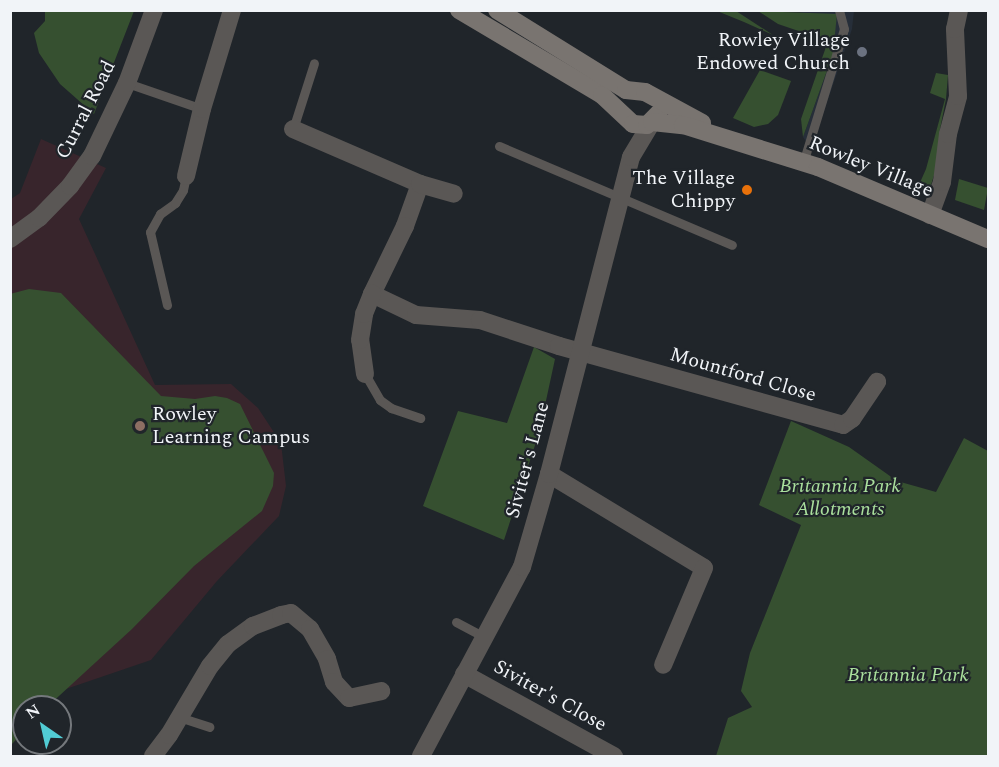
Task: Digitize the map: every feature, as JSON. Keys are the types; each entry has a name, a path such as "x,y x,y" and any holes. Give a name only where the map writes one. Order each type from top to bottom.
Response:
{"main road":[{"path":"459,10 602,95 627,118"},
{"name":"Rowley Village","path":"497,10 617,85 646,94 736,140"},
{"path":"627,118 625,104 629,97 646,94 658,110 652,122"},
{"name":"Rowley Village","path":"627,118 638,126 652,122 683,125 736,140 802,163 988,239"}],"street":[{"name":"Curral Road","path":"10,239 39,218 70,186 92,156 127,82 154,10"},
{"path":"186,176 201,109 232,10"},
{"path":"930,215 942,182 948,134 958,96 956,29 959,10"},
{"name":"Siviter's Lane","path":"627,118 631,157"},
{"name":"Siviter's Lane","path":"422,756 522,567 549,474 578,351 618,199 631,157 652,122"},
{"path":"293,129 420,184 454,194"},
{"path":"365,374 360,340 364,314 405,226 420,184"},
{"path":"372,294 416,315 480,320 578,351"},
{"name":"Mountford Close","path":"578,351 843,425 852,419 877,382"},
{"path":"549,474 704,568 663,665"},
{"path":"153,756 210,666 238,636 269,619 291,613 318,639 334,682 349,698 381,691"},
{"name":"Siviter's Close","path":"464,674 614,756"}],"lane":[{"path":"802,163 844,29 839,10"},
{"path":"293,129 314,63"},
{"path":"127,82 201,109"},
{"path":"499,146 618,199 732,245"},
{"path":"167,305 150,232 160,214 175,203 183,190 186,176"},
{"path":"365,374 380,400 391,408 420,418"},
{"path":"456,622 484,637"},
{"path":"179,717 209,727"}],"shaded area":[{"path":"796,11 854,11 852,29 811,149 803,137 833,54 836,14 806,14"},
{"name":"Rowley Learning Campus","path":"41,139 106,168 79,219 155,385 231,384 258,408 281,443 286,486 279,516 217,581 151,660 63,690 58,695 12,695 11,745 11,199 20,193"}],"green space":[{"path":"45,11 134,11 94,114 60,84 39,53 34,33 45,21"},
{"path":"717,11 736,11 773,35 744,22"},
{"path":"758,11 837,14 833,54 803,137 801,119 828,41 778,24"},
{"path":"760,70 791,81 778,115 768,124 754,127 733,118"},
{"path":"936,73 948,75 946,99 940,129 936,169 930,188 918,187 926,169 945,99 930,93"},
{"path":"959,179 988,188 984,210 955,200"},
{"name":"Rowley Learning Campus","path":"29,289 61,293 161,396 195,399 215,396 240,404 274,473 273,486 262,511 194,566 132,629 60,695 12,695 11,745 10,294"},
{"path":"534,347 555,359 539,433 504,540 423,506 458,411 507,423"},
{"name":"Britannia Park","path":"791,421 849,447 897,481 936,492 964,438 988,451 988,756 716,756 728,718 752,707 741,691 750,653 801,525 759,505"}],"place":[{"name":"Rowley Village Endowed Church","path":"862,52"},
{"name":"The Village Chippy","path":"747,190"},
{"name":"Rowley Learning Campus","path":"140,426"}],"park label":[{"name":"Britannia Park Allotments","path":"840,498"}]}
